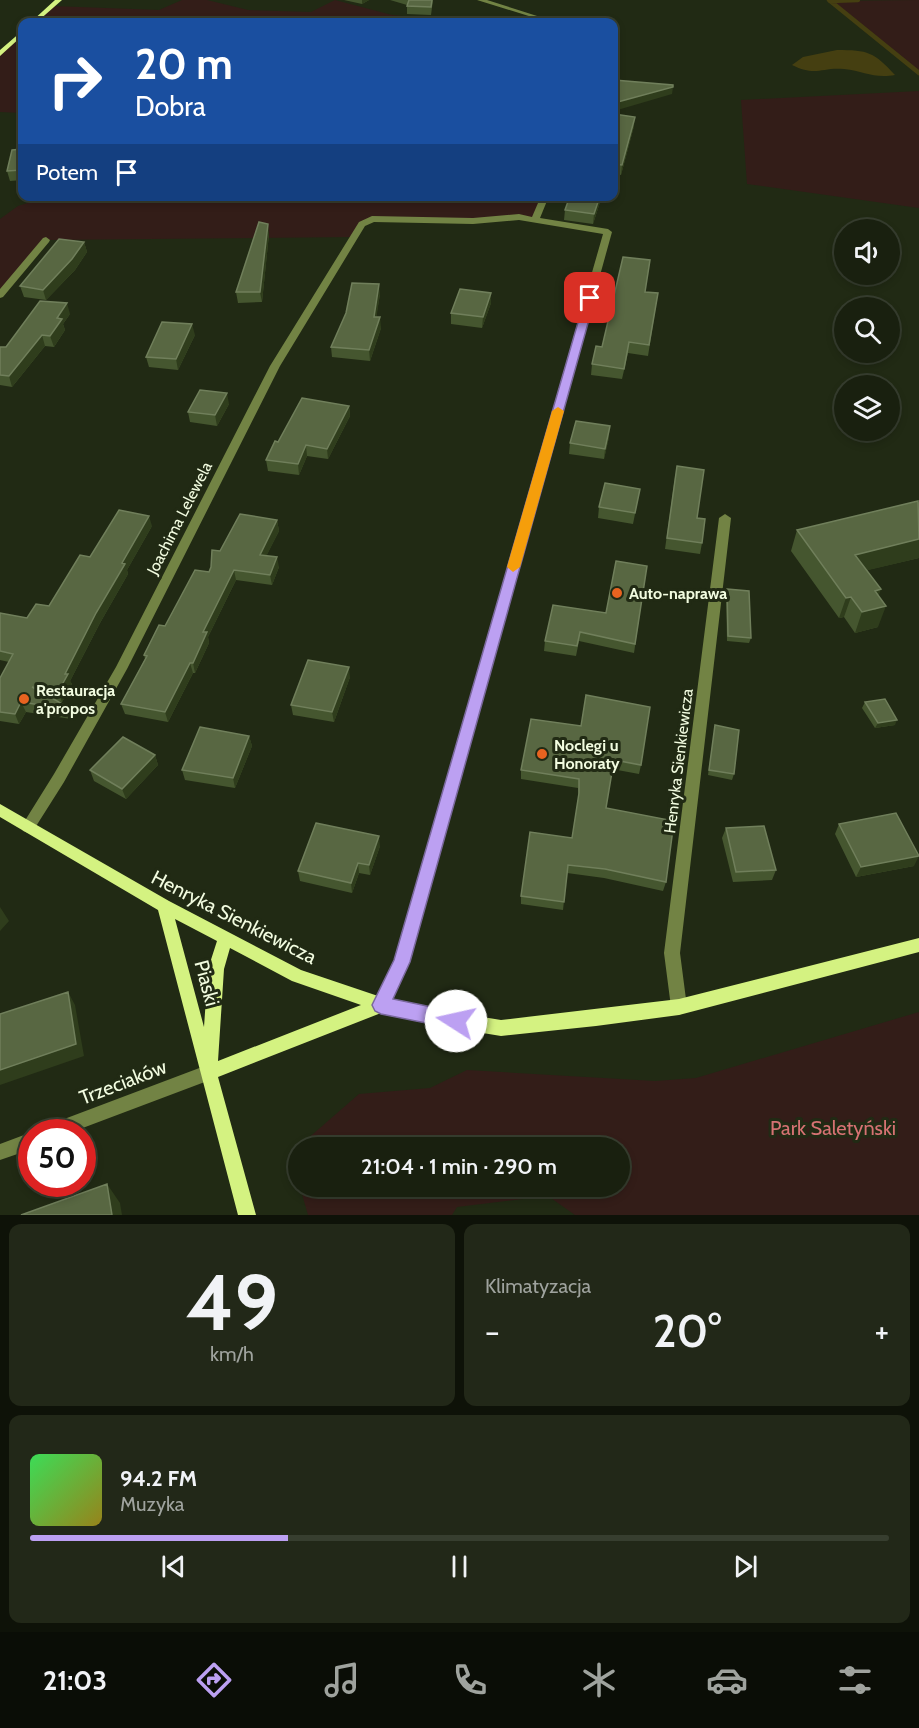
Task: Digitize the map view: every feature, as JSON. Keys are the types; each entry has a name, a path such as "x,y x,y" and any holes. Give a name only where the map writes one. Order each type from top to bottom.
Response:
{"main road":[{"path":"39,18 59,0"},
{"path":"0,54 18,37"},
{"name":"Henryka Sienkiewicza","path":"0,810 164,906 297,976 381,1005 434,1017 501,1028 680,1007 919,945"},
{"name":"Piaski","path":"164,906 247,1215"},
{"name":"Piaski","path":"210,1072 216,969 225,939"},
{"path":"210,1072 381,1005"}],"street":[{"path":"480,0 540,18"},
{"path":"381,1005 402,962 608,232 535,220 543,201"},
{"name":"Joachima Lelewela","path":"28,827 59,778 121,669 275,366 362,224 372,219 473,221 519,217 535,220"},
{"path":"0,295 46,240"},
{"name":"Henryka Sienkiewicza","path":"680,1007 672,953 725,519"},
{"name":"Trzeciaków","path":"85,1119 210,1072"},
{"path":"0,1152 18,1145"}],"green space":[{"path":"182,0 207,0 248,10 311,12 335,0 392,15 424,18 38,18 52,6 159,10"},
{"path":"919,0 919,73 830,1"},
{"path":"18,37 18,113 0,112 0,54"},
{"path":"919,91 919,208 747,184 741,100"},
{"path":"34,201 543,201 535,220 519,217 473,221 372,219 353,237 47,240 0,295 0,219 18,206"},
{"name":"Park Saletyński","path":"919,1012 919,1215 575,1215 549,1197 630,1197 630,1137 310,1137 359,1094 430,1088 467,1070 655,1081 696,1078"},
{"path":"303,1197 540,1197 457,1207 452,1215 308,1215"}],"shaded area":[{"path":"837,50 870,54 895,75 875,75 844,69 813,71 792,65 803,57"}],"building":[{"path":"409,0 432,0 431,7 407,6"},
{"path":"618,80 673,85 673,87 618,102"},
{"path":"618,115 635,117 622,165 618,164"},
{"path":"18,149 18,170 7,171 12,150"},
{"path":"568,201 598,201 594,214 565,210"},
{"path":"259,222 268,224 260,292 236,292"},
{"path":"59,239 84,242 72,259 43,290 20,286"},
{"path":"623,257 650,260 645,292 658,293 649,345 629,342 624,369 592,364 596,346 602,347"},
{"path":"352,283 379,284 374,317 380,317 369,350 331,347 346,313"},
{"path":"460,289 491,293 483,317 451,313"},
{"path":"40,301 67,303 57,318 62,319 50,336 42,335 9,376 0,375 0,347 6,347"},
{"path":"162,322 192,324 176,359 146,357"},
{"path":"200,390 227,393 215,415 188,412"},
{"path":"302,398 349,406 327,449 306,445 298,464 266,460 275,441 278,442"},
{"path":"576,421 610,426 605,449 570,443"},
{"path":"677,466 704,470 697,518 705,519 702,543 667,538"},
{"path":"605,483 640,489 635,513 599,507"},
{"path":"918,501 919,539 855,555 881,589 875,591 886,606 862,612 851,597 846,598 797,530"},
{"path":"119,510 149,516 122,563 125,564 96,613 58,692 32,687 68,707 67,709 21,702 15,714 0,712 0,678 13,654 0,651 0,613 27,618 36,604 49,606 80,555 90,557"},
{"path":"240,514 277,520 260,555 277,557 270,575 234,570 203,632 207,632 193,663 190,663 165,712 121,704 147,656 144,655 159,625 165,626 195,570 209,572 212,550 220,551"},
{"path":"616,561 647,566 635,644 580,632 577,646 545,641 553,605 606,613"},
{"path":"727,589 749,591 751,638 728,636"},
{"path":"308,660 349,667 332,712 291,705"},
{"path":"586,695 650,707 641,765 614,760 606,808 674,821 666,882 605,869 568,865 564,902 521,896 530,832 572,838 579,793 579,779 521,770 531,719 581,726"},
{"path":"885,699 897,720 878,723 865,702"},
{"path":"715,725 739,730 734,774 709,770"},
{"path":"200,727 249,736 233,778 182,770"},
{"path":"123,737 155,755 122,789 90,770"},
{"path":"896,813 919,856 861,867 839,824"},
{"path":"316,823 379,836 369,865 358,863 351,883 298,871"},
{"path":"764,826 776,870 736,872 726,828"},
{"path":"68,992 76,1044 0,1070 0,1014"},
{"path":"107,1184 112,1215 21,1215 71,1197 96,1197 96,1188"}],"waterway":[{"path":"830,1 858,0"},
{"path":"830,1 919,73"}],"slow traffic":[{"path":"513,567 558,411"}],"place":[{"name":"Auto-naprawa","path":"617,593"},
{"name":"Restauracja a'propos","path":"24,699"},
{"name":"Noclegi u Honoraty","path":"542,754"}],"route":[{"path":"456,1021 381,1005 402,962 590,298"}]}
